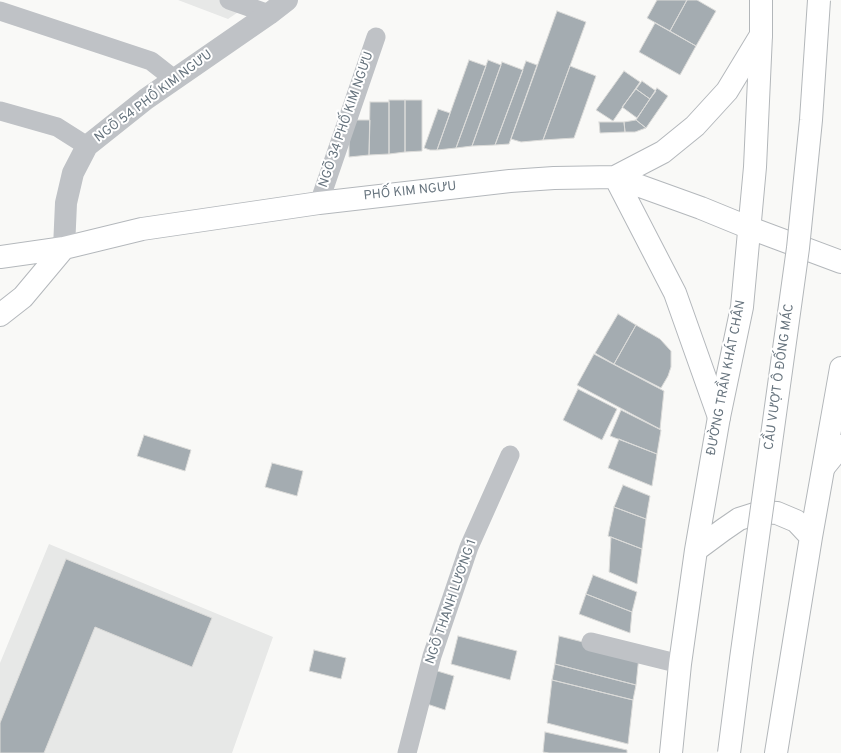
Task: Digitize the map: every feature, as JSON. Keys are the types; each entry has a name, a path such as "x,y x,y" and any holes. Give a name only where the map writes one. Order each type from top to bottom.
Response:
{"main road":[{"name":"ĐƯỜNG TRẦN KHÁT CHÂN","path":"671,753 680,664 696,550 719,417 742,307 756,161 761,0"},
{"name":"CẦU VƯỢT Ô ĐỐNG MÁC","path":"729,753 740,659 799,241 811,120 819,0"},
{"path":"719,417 674,293 615,177 663,152 695,126 727,91 761,35"},
{"name":"PHỐ KIM NGƯU","path":"0,257 64,248 142,229 319,203 510,181 554,178 615,177 701,208 841,262"},
{"path":"0,315 23,297 64,248"},
{"path":"776,753 811,537 841,368"},
{"path":"824,467 841,446"},
{"path":"696,550 739,519 761,512 777,513 796,521 811,537"}],"street":[{"name":"NGÕ 54 PHỐ KIM NGƯU","path":"64,248 66,203 73,173 87,146 146,99 287,0"}],"lane":[{"path":"229,0 269,14"},
{"path":"0,11 151,61 174,79"},
{"name":"NGÕ 34 PHỐ KIM NGƯU","path":"319,203 376,37"},
{"path":"0,111 57,127 87,146"},
{"name":"NGÕ THANH LƯƠNG 1","path":"407,753 432,656 469,547 510,455"},
{"path":"591,642 680,664"}],"shaded area":[{"path":"178,0 256,0 228,19"},
{"path":"49,544 273,637 232,753 0,753 0,663"}],"building":[{"path":"657,0 687,0 670,31 647,18"},
{"path":"687,0 697,0 716,11 696,46 670,31"},
{"path":"557,11 586,22 543,140 521,142 511,139"},
{"path":"655,23 696,46 680,75 639,52"},
{"path":"469,60 486,66 456,148 437,150"},
{"path":"488,60 501,65 472,146 456,148"},
{"path":"526,61 537,65 509,144 495,145"},
{"path":"502,62 523,70 495,145 472,146"},
{"path":"570,66 596,76 574,138 543,140"},
{"path":"624,71 640,82 613,121 596,110"},
{"path":"642,81 656,91 650,99 636,89"},
{"path":"657,88 668,96 646,128 636,120"},
{"path":"636,89 650,99 637,118 622,107"},
{"path":"389,100 405,100 405,152 389,154"},
{"path":"405,100 422,100 422,151 405,152"},
{"path":"370,102 389,102 389,154 369,155"},
{"path":"438,109 450,113 437,150 430,150 424,148"},
{"path":"349,120 370,120 369,155 349,157"},
{"path":"636,120 646,128 635,132 625,132 624,122"},
{"path":"599,122 624,122 625,132 600,133"},
{"path":"618,314 636,325 614,364 595,353"},
{"path":"636,325 660,339 671,351 671,367 661,388 614,364"},
{"path":"594,354 664,391 660,429 577,385"},
{"path":"578,389 617,409 602,440 563,420"},
{"path":"621,410 661,430 657,454 610,436"},
{"path":"144,435 191,450 185,471 137,456"},
{"path":"619,439 657,454 652,486 608,468"},
{"path":"272,463 303,471 297,496 265,487"},
{"path":"623,485 650,496 646,519 614,507"},
{"path":"614,507 646,519 642,549 608,536"},
{"path":"611,537 642,549 637,584 609,572"},
{"path":"66,559 212,618 192,667 95,627 44,753 0,753 0,723"},
{"path":"593,575 637,592 632,612 586,594"},
{"path":"586,594 632,612 630,633 579,614"},
{"path":"458,636 517,651 510,680 451,664"},
{"path":"559,636 639,656 636,685 555,664"},
{"path":"314,650 346,658 341,679 309,671"},
{"path":"555,664 636,685 633,700 552,680"},
{"path":"434,670 454,676 445,710 424,703"},
{"path":"552,680 633,700 628,744 547,723"},
{"path":"545,732 627,750 627,753 543,752"}]}
